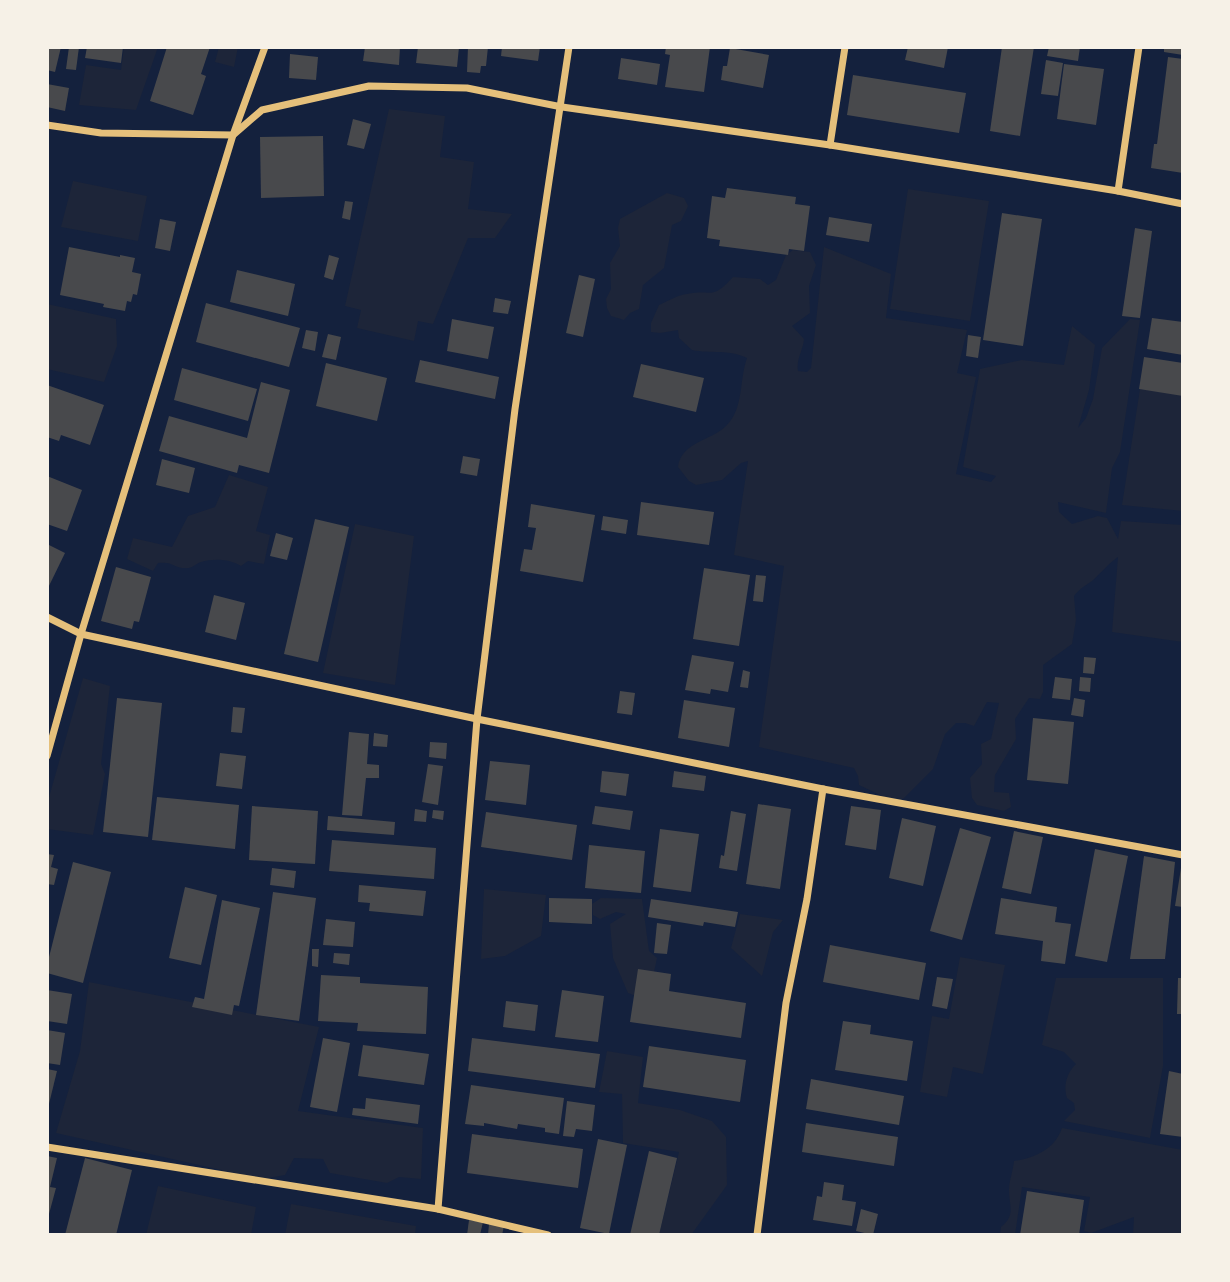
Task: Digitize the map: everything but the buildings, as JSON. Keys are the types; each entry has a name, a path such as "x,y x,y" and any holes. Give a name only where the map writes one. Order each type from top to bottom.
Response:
{"street":[{"path":"47,756 81,634 233,135 265,47"},
{"path":"438,1209 477,719 515,410 569,47"},
{"path":"830,145 845,47"},
{"path":"1118,191 1139,47"},
{"path":"47,125 101,133 233,135 262,110 369,86 467,88 562,107 830,145 1118,191 1183,204"},
{"path":"47,617 81,634 477,719 823,789 1183,855"},
{"path":"757,1235 786,1003 807,899 823,789"},
{"path":"47,1147 438,1209 548,1235"}],"shaded area":[{"path":"124,47 158,47 136,110 79,105 86,65 121,70"},
{"path":"219,47 238,47 234,67 215,62"},
{"path":"389,109 445,116 440,157 474,162 468,209 512,214 495,238 468,238 433,324 418,321 414,341 357,328 361,310 345,306"},
{"path":"73,181 147,196 138,241 61,227"},
{"path":"908,189 989,201 970,321 890,309"},
{"path":"667,193 684,198 688,206 681,221 672,225 664,268 643,285 639,309 624,320 611,316 606,299 611,289 610,263 620,246 620,219"},
{"path":"824,247 891,274 886,318 967,330 957,373 976,377 956,474 991,482 996,476 963,467 980,369 1022,360 1064,365 1072,326 1095,345 1089,390 1078,428 1086,418 1093,399 1102,348 1130,319 1140,320 1120,452 1112,468 1106,513 1058,502 1059,512 1072,524 1098,516 1107,518 1118,539 1121,521 1183,525 1183,642 1112,632 1118,557 1078,591 1074,596 1076,620 1072,644 1043,665 1043,692 1040,699 1029,698 1015,719 1016,739 995,775 994,792 1009,793 1011,807 1004,811 977,805 972,798 970,778 982,764 981,744 991,739 999,703 987,702 974,726 956,723 945,734 933,769 903,799 884,797 859,785 854,768 759,747 784,566 734,555 748,461 741,463 722,480 696,485 689,481 678,467 685,452 720,431 732,419 747,358 692,350 679,338 678,330 651,332 651,323 659,305 673,298 716,292 733,277 760,279 768,285 776,280 786,255 793,250 810,252 816,265 809,286 810,313 792,326 804,339 798,371 807,372 811,368"},
{"path":"47,304 116,319 117,346 104,382 47,369"},
{"path":"1140,389 1183,395 1183,511 1122,505"},
{"path":"229,475 268,487 256,531 270,535 264,564 248,561 241,566 216,560 181,568 158,563 153,571 127,559 133,538 172,547 188,516 215,507"},
{"path":"355,524 414,536 395,685 323,673"},
{"path":"83,678 110,686 101,764 105,774 93,835 47,829 47,804"},
{"path":"484,889 546,895 541,936 505,956 481,959"},
{"path":"601,898 642,899 649,951 657,958 653,977 636,996 628,993 613,958 610,924 626,914 616,912 600,919 593,915 592,904"},
{"path":"740,914 783,920 773,932 762,976 731,948"},
{"path":"960,957 1005,965 983,1074 953,1067 947,1097 920,1092 932,1016 949,1019"},
{"path":"1056,978 1163,978 1163,1066 1150,1138 1064,1121 1075,1110 1074,1103 1067,1098 1065,1088 1068,1075 1076,1064 1064,1052 1042,1045"},
{"path":"89,982 319,1027 298,1111 423,1128 421,1179 399,1177 387,1183 330,1173 323,1159 294,1158 285,1175 262,1179 56,1133 80,1051"},
{"path":"607,1051 643,1057 638,1103 680,1110 712,1121 726,1137 727,1185 691,1235 659,1235 679,1152 623,1143 622,1094 599,1092"},
{"path":"1062,1128 1183,1150 1183,1235 1133,1235 1134,1217 1091,1233 1084,1231 1090,1197 1022,1187 1015,1235 1000,1235 1001,1227 1009,1218 1011,1210 1009,1187 1014,1161 1029,1158 1049,1147 1055,1142"},
{"path":"158,1186 256,1207 251,1235 146,1235"},
{"path":"291,1204 416,1226 415,1235 285,1235"}]}
